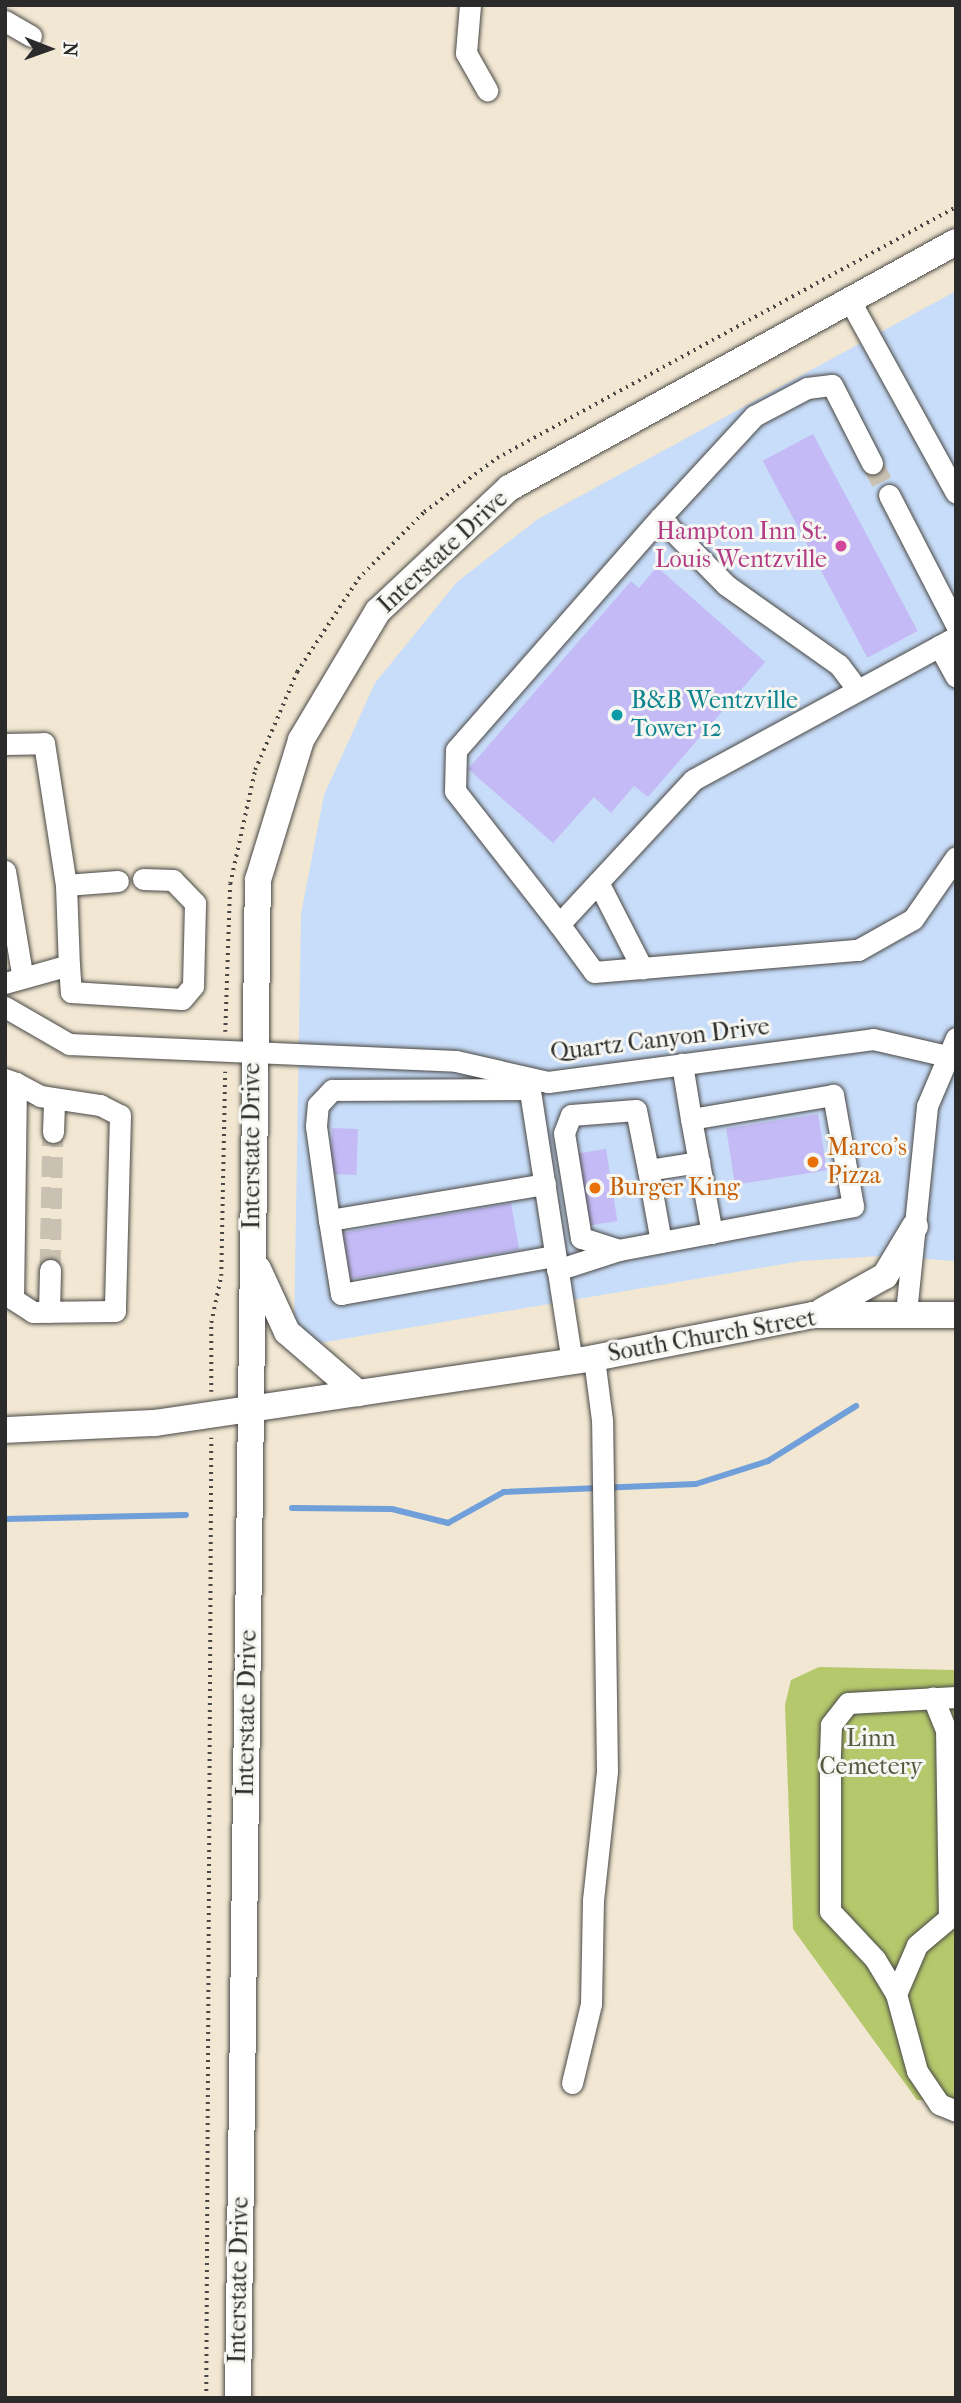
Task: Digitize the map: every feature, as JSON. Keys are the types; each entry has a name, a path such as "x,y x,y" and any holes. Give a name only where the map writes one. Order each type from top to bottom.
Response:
{"main road":[{"name":"Interstate Drive","path":"238,2398 253,1053 258,880 301,740 378,611 509,488 956,243"},
{"path":"813,1315 885,1276 915,1226"},
{"path":"251,1252 287,1332 358,1393"},
{"name":"South Church Street","path":"5,1430 116,1428 250,1409 583,1360 813,1315 956,1315"}],"street":[{"path":"470,5 466,53 487,90"},
{"path":"5,21 31,36"},
{"path":"850,301 956,493"},
{"path":"872,463 832,385 807,388 754,416 660,518 457,750 455,791 594,972 858,950 913,919 956,857"},
{"path":"889,495 956,625"},
{"path":"660,518 726,585 839,665 858,690"},
{"path":"559,924 693,780 947,641 956,677"},
{"path":"5,744 44,743 66,885 71,992 165,1002 182,999 193,986 195,903 173,880 143,879"},
{"path":"5,871 13,978 69,964"},
{"path":"66,885 118,881"},
{"path":"598,882 642,968"},
{"name":"Quartz Canyon Drive","path":"5,1007 69,1044 456,1061 528,1083 873,1039 951,1047"},
{"path":"906,1313 927,1106 951,1047"},
{"path":"682,1064 712,1233"},
{"path":"11,1081 54,1100 100,1104 120,1115 115,1311 20,1310 13,1299 11,1081"},
{"path":"572,2083 591,2004 593,1900 607,1771 602,1420 556,1263 528,1083 332,1090 318,1105 316,1126 341,1294 556,1263 853,1206 834,1095 691,1119"},
{"path":"53,1132 54,1100"},
{"path":"619,1250 581,1238 564,1133 571,1115 636,1110 662,1242"},
{"path":"648,1170 699,1162"},
{"path":"329,1220 545,1184"},
{"path":"49,1312 50,1270"},
{"path":"896,1994 917,1945 949,1919 946,1730 933,1697"},
{"path":"956,1697 848,1703 831,1725 830,1910 875,1959 896,1994 917,2071 939,2104 956,2111"}],"path":[{"path":"211,1382 211,1324 221,1276 230,884 255,770 297,672 358,579 424,512 497,458 956,207"},
{"path":"206,2398 212,1467"}],"shaded area":[{"path":"956,291 956,1261 880,1256 801,1261 314,1344 294,1331 301,914 324,795 375,683 457,582 538,519"}],"green space":[{"name":"Linn Cemetery","path":"819,1667 956,1670 956,2101 917,2100 793,1929 785,1705 791,1680"}],"building":[{"name":"Hampton Inn St. Louis Wentzville","path":"813,434 918,631 867,658 763,461"},
{"name":"B&B Wentzville Tower 12","path":"657,567 765,662 648,797 634,786 611,813 594,797 553,843 468,769 631,581 639,588"},
{"path":"818,1114 827,1170 735,1185 726,1129"},
{"path":"332,1128 358,1129 356,1175 330,1174"},
{"name":"Burger King","path":"606,1149 617,1221 584,1226 572,1154"},
{"path":"511,1203 519,1249 351,1279 343,1233"}],"waterway":[{"path":"292,1508 392,1509 448,1523 504,1492 696,1484 768,1461 856,1406"},
{"path":"5,1519 186,1515"}],"tunnel":[{"path":"872,463 889,495"},
{"path":"50,1270 53,1132"}],"place":[{"name":"Hampton Inn St. Louis Wentzville","path":"841,546"},
{"name":"B&B Wentzville Tower 12","path":"617,715"},
{"name":"Marco's Pizza","path":"813,1162"},
{"name":"Burger King","path":"595,1188"}]}
